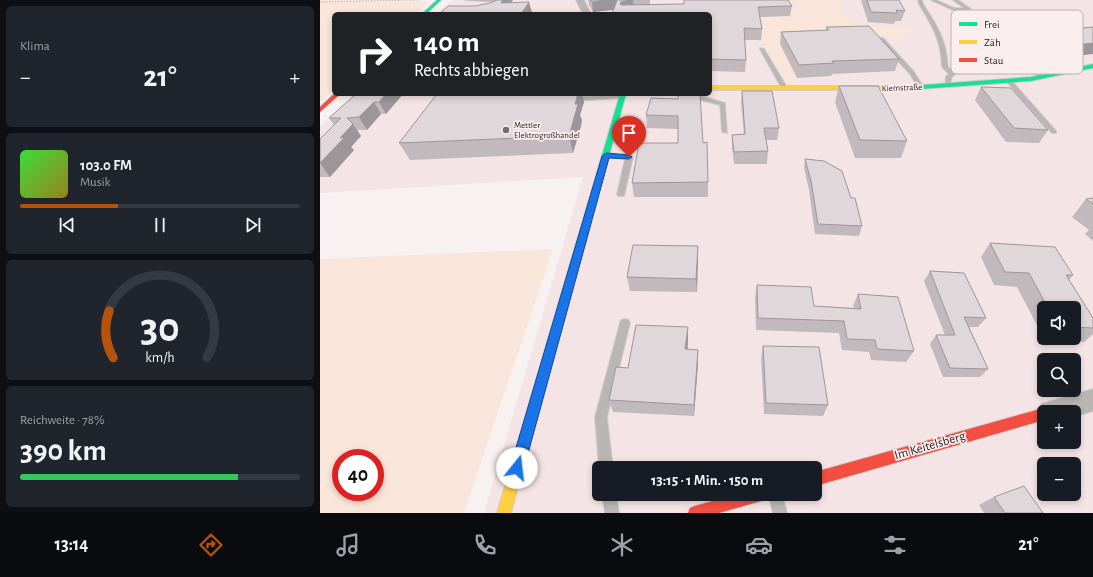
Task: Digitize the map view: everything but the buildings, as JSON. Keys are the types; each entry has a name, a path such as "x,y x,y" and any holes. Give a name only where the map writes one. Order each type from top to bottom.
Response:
{"street":[{"path":"426,12 439,0"},
{"path":"580,0 586,12"},
{"name":"Kiemstraße","path":"1083,68 1093,66"},
{"name":"Kiemstraße","path":"712,88 921,88 1008,80 1052,74"},
{"path":"320,110 335,96"},
{"path":"504,513 623,96"},
{"path":"1075,405 1093,400"},
{"name":"Im Keitelsberg","path":"822,477 1037,416"},
{"path":"694,513 736,501"}],"lane":[{"path":"920,0 935,26 944,49 945,67 951,73"},
{"path":"933,0 954,9 970,8 955,0"},
{"path":"466,2 501,2 503,4 499,8"},
{"path":"881,39 912,73 921,88"},
{"path":"762,49 785,89"},
{"path":"947,86 948,76 952,74"},
{"path":"1038,74 1042,76"},
{"path":"1008,80 1054,132"},
{"path":"564,99 600,96"},
{"path":"691,96 723,104 724,132"},
{"path":"606,156 629,157 622,194"},
{"path":"605,461 601,418 625,323"},
{"path":"610,501 612,513"},
{"path":"777,501 780,513"}],"path":[{"path":"320,2 423,0"}],"shaded area":[{"path":"320,0 404,0 349,3 429,2 418,12 332,12 332,91 320,102"},
{"path":"452,0 1093,0 1093,513 484,513 583,177 320,193 320,127 352,96 712,96 712,12 439,12"},
{"path":"794,0 839,0 842,7 838,7 855,25 912,28 912,31 902,32 904,36 902,39 895,40 872,33 822,30 780,44 797,78 795,80 801,83 817,84 789,84 761,40 760,32 735,13 773,9 778,17 792,17 787,9 800,9"},
{"path":"553,249 464,513 320,513 320,259"}],"traffic: fast":[{"path":"426,12 439,0"},
{"path":"1083,68 1093,66"},
{"path":"908,88 1031,79 1055,74"},
{"path":"563,305 622,96"}],"traffic: slow":[{"path":"712,88 908,88"},
{"path":"504,513 563,305"}],"traffic: jam":[{"path":"320,110 335,96"},
{"path":"822,477 1037,416"},
{"path":"695,513 737,501"}],"place":[{"name":"Mettler Elektrogroßhandel","path":"506,130"}],"route":[{"path":"517,468 606,156 629,157"}]}
